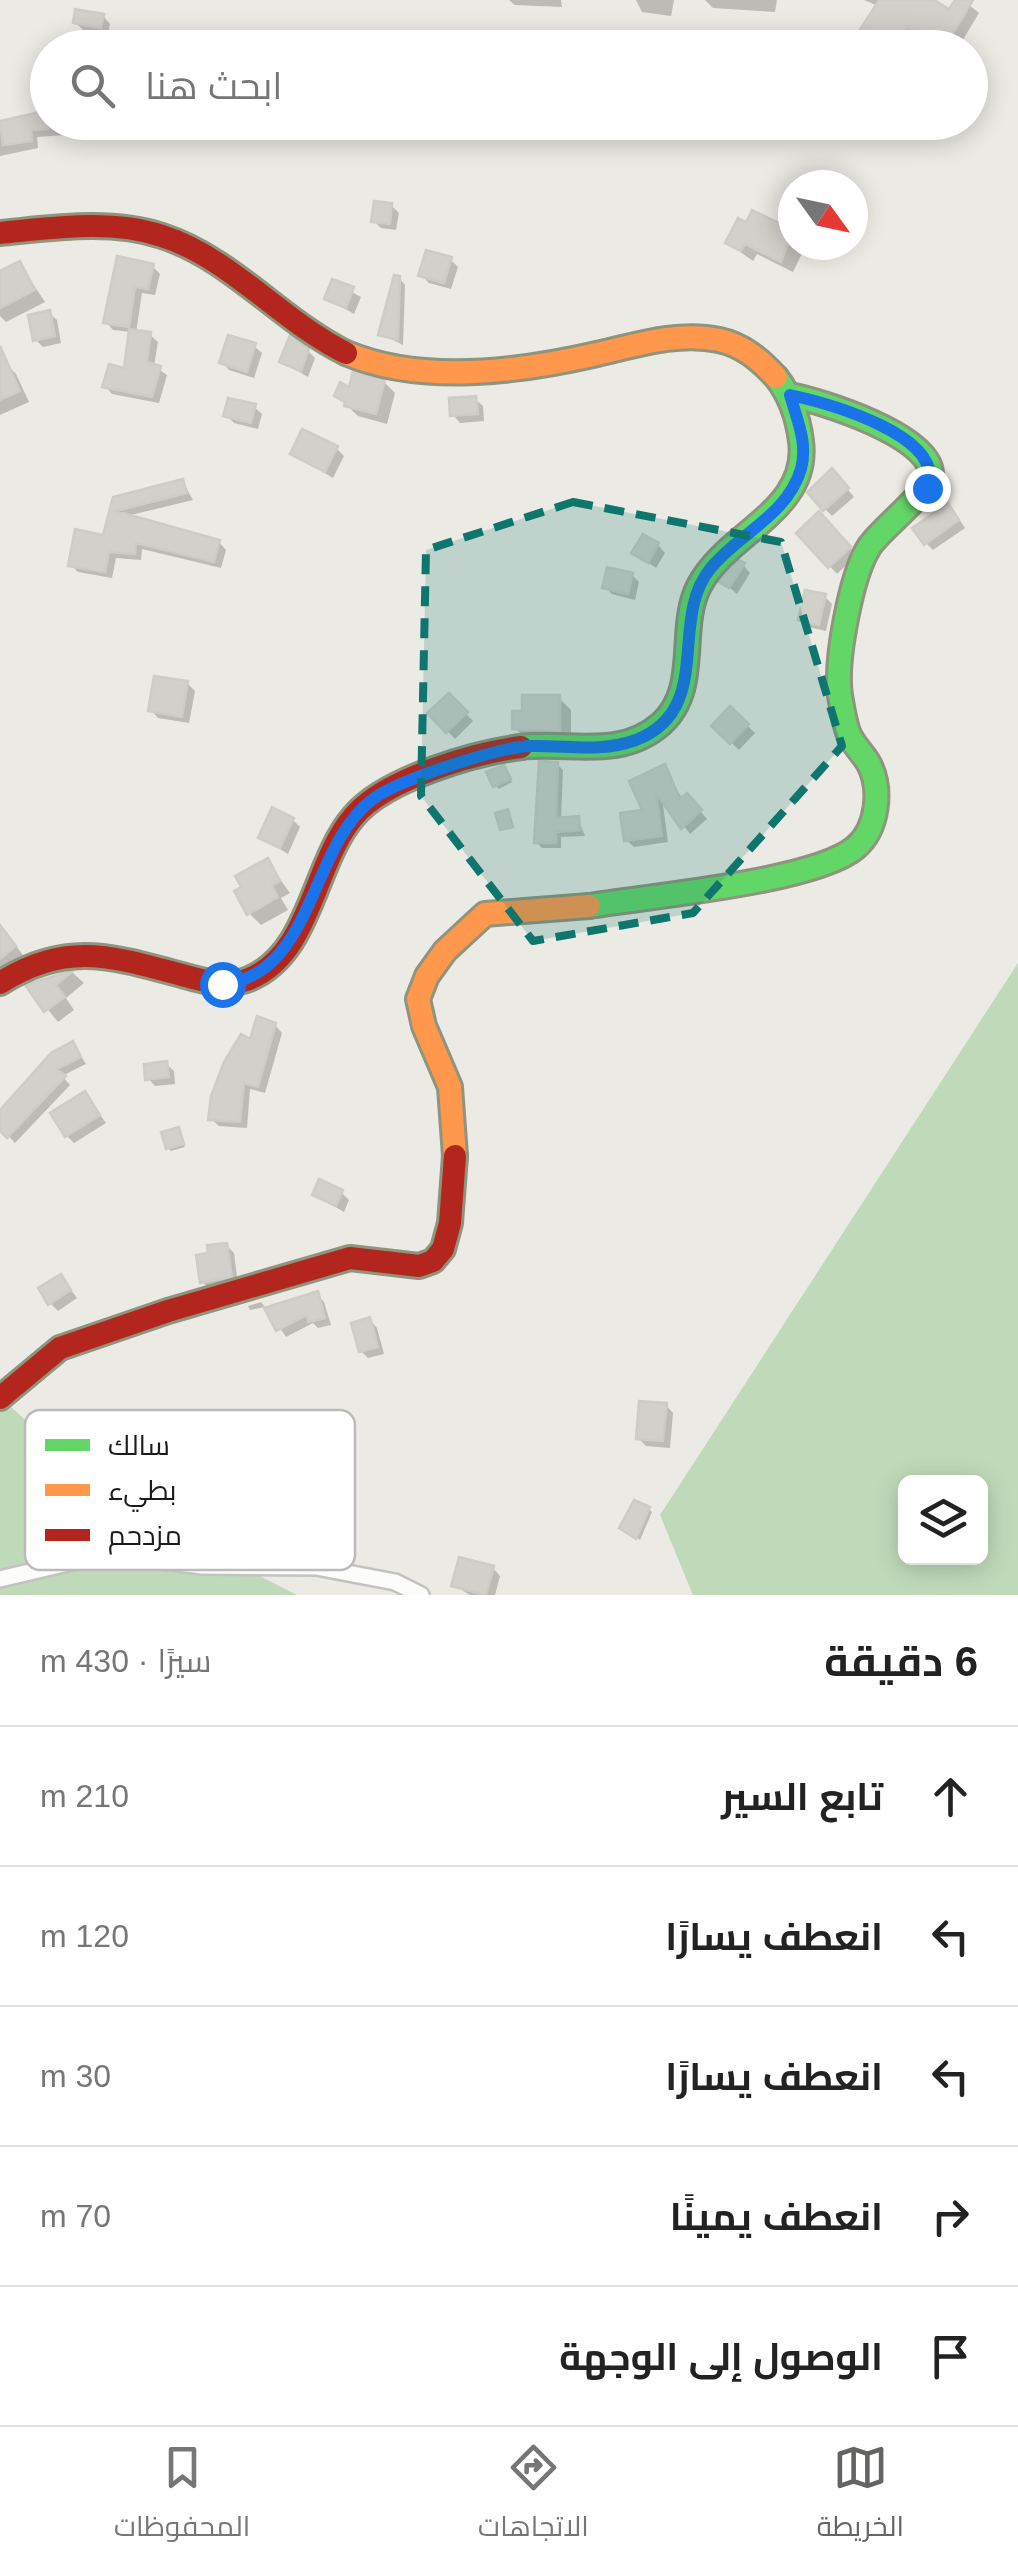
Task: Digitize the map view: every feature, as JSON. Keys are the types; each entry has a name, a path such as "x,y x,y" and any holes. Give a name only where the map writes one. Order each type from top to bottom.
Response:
{"main road":[{"path":"0,233 114,228 178,242 350,354 406,368 508,368 592,356 674,335 700,335 747,350 768,364 790,395 805,446 800,470 776,512 721,556 696,591 688,632 690,673 682,693 656,727 638,739 591,750 528,746 479,757 376,796 348,821 283,952 250,979 208,982 85,951 53,954 0,983"},
{"path":"0,1398 60,1348 168,1311 350,1258 419,1266 434,1261 443,1249 450,1223 456,1138 450,1087 424,1026 418,1000 426,976 446,950 485,914 586,907 819,869 858,846 872,820 879,794 870,766 849,736 840,695 838,656 868,550 892,520 927,488 932,475 928,461 878,424 838,405 790,395"}],"street":[{"path":"0,1579 38,1570"},
{"path":"332,1570 396,1582 421,1595"}],"highlighted area":[{"path":"573,502 781,542 842,746 693,913 533,941 421,796 426,550"}],"green space":[{"path":"1018,963 1018,1595 693,1595 660,1515"},
{"path":"0,1397 25,1420 25,1570 248,1570 297,1595 0,1595"}],"building":[{"path":"879,0 934,0 949,9 955,0 973,0 955,30 907,27 860,30"},
{"path":"75,9 104,14 101,28 73,23"},
{"path":"30,114 32,141 3,145 0,121"},
{"path":"374,201 392,203 390,224 371,222"},
{"path":"752,210 778,223 781,262 745,244 741,251 725,243 738,218 746,222"},
{"path":"426,250 452,257 444,283 418,276"},
{"path":"117,256 154,264 148,289 135,287 129,327 103,323"},
{"path":"20,261 35,290 0,308 0,271"},
{"path":"394,275 400,276 398,340 378,335"},
{"path":"332,279 354,287 346,308 324,299"},
{"path":"50,310 55,336 33,341 28,315"},
{"path":"129,329 151,332 147,362 161,366 152,397 102,387 109,364 124,368"},
{"path":"228,335 256,343 247,372 219,363"},
{"path":"290,335 309,349 301,371 279,362"},
{"path":"0,346 20,391 0,400"},
{"path":"353,371 385,380 376,414 344,406 345,402 334,396 340,382 349,387"},
{"path":"476,396 478,414 450,416 449,398"},
{"path":"228,398 256,404 251,423 223,416"},
{"path":"302,429 338,446 325,472 290,454"},
{"path":"832,468 849,488 823,511 807,492"},
{"path":"183,479 187,493 116,511 220,540 214,562 136,543 135,554 109,552 105,572 68,566 75,529 103,535 113,497"},
{"path":"948,503 959,520 924,545 912,528"},
{"path":"819,511 851,547 828,568 796,533"},
{"path":"643,534 659,543 648,563 631,553"},
{"path":"739,560 745,563 729,588 719,582"},
{"path":"607,567 633,573 628,594 602,588"},
{"path":"805,590 826,594 819,625 798,620"},
{"path":"154,676 188,681 182,717 148,711"},
{"path":"449,693 468,712 446,733 427,713"},
{"path":"522,695 560,695 560,731 512,729 512,711 522,711"},
{"path":"730,706 749,724 730,744 711,726"},
{"path":"539,761 558,762 556,818 579,816 580,830 556,832 556,843 534,843"},
{"path":"665,764 680,799 687,793 702,810 681,829 656,793 662,836 624,841 620,813 642,810 629,781"},
{"path":"504,765 511,779 493,787 486,772"},
{"path":"272,807 294,818 280,848 258,838"},
{"path":"508,809 513,827 500,830 495,813"},
{"path":"268,858 280,881 272,886 278,897 247,915 234,891 241,887 235,876"},
{"path":"0,925 16,946 0,959"},
{"path":"74,970 56,985 65,997 44,1012 25,985"},
{"path":"257,1016 276,1023 258,1087 244,1083 240,1122 208,1120 211,1096 224,1062 241,1034 250,1039"},
{"path":"73,1041 81,1057 57,1069 66,1076 7,1138 0,1131 0,1110 51,1053"},
{"path":"167,1061 169,1077 145,1080 144,1064"},
{"path":"85,1091 100,1115 65,1137 50,1113"},
{"path":"179,1127 184,1144 166,1149 161,1132"},
{"path":"319,1179 343,1190 336,1206 312,1195"},
{"path":"227,1243 232,1277 200,1283 196,1255 208,1253 207,1245"},
{"path":"61,1274 71,1290 48,1305 38,1288"},
{"path":"318,1291 325,1318 308,1322 307,1315 276,1331 264,1308"},
{"path":"370,1317 378,1347 359,1352 351,1323"},
{"path":"639,1401 667,1403 663,1441 636,1439"},
{"path":"634,1500 650,1507 636,1539 619,1528"},
{"path":"459,1557 494,1566 486,1595 451,1586"}],"traffic: fast":[{"path":"521,747 594,747 629,742 661,724 673,709 685,676 689,621 699,586 728,550 780,503 793,486 800,465 796,415 776,377"},
{"path":"589,906 729,886 804,870 855,848 873,820 873,774 845,723 839,680 842,641 862,560 875,539 923,489 931,473 926,459 894,433 848,412 790,395"}],"traffic: slow":[{"path":"346,353 406,369 471,372 536,366 689,337 728,342 757,359 776,377"},
{"path":"455,1156 450,1087 424,1026 418,999 427,976 445,951 485,914 589,906"}],"traffic: jam":[{"path":"0,233 102,226 162,236 211,259 322,340 346,353"},
{"path":"0,983 46,961 89,956 133,962 215,983 249,979 270,966 286,949 340,835 368,803 432,770 521,747"},
{"path":"0,1398 60,1348 168,1311 350,1258 419,1266 433,1261 443,1249 450,1223 455,1156"}],"route":[{"path":"222,984 250,979 274,963 348,821 376,796 479,757 528,746 591,750 638,739 656,727 682,693 690,673 688,632 696,591 721,556 776,512 800,470 805,446 790,395 838,405 908,443 928,461 932,475 927,488"}]}
